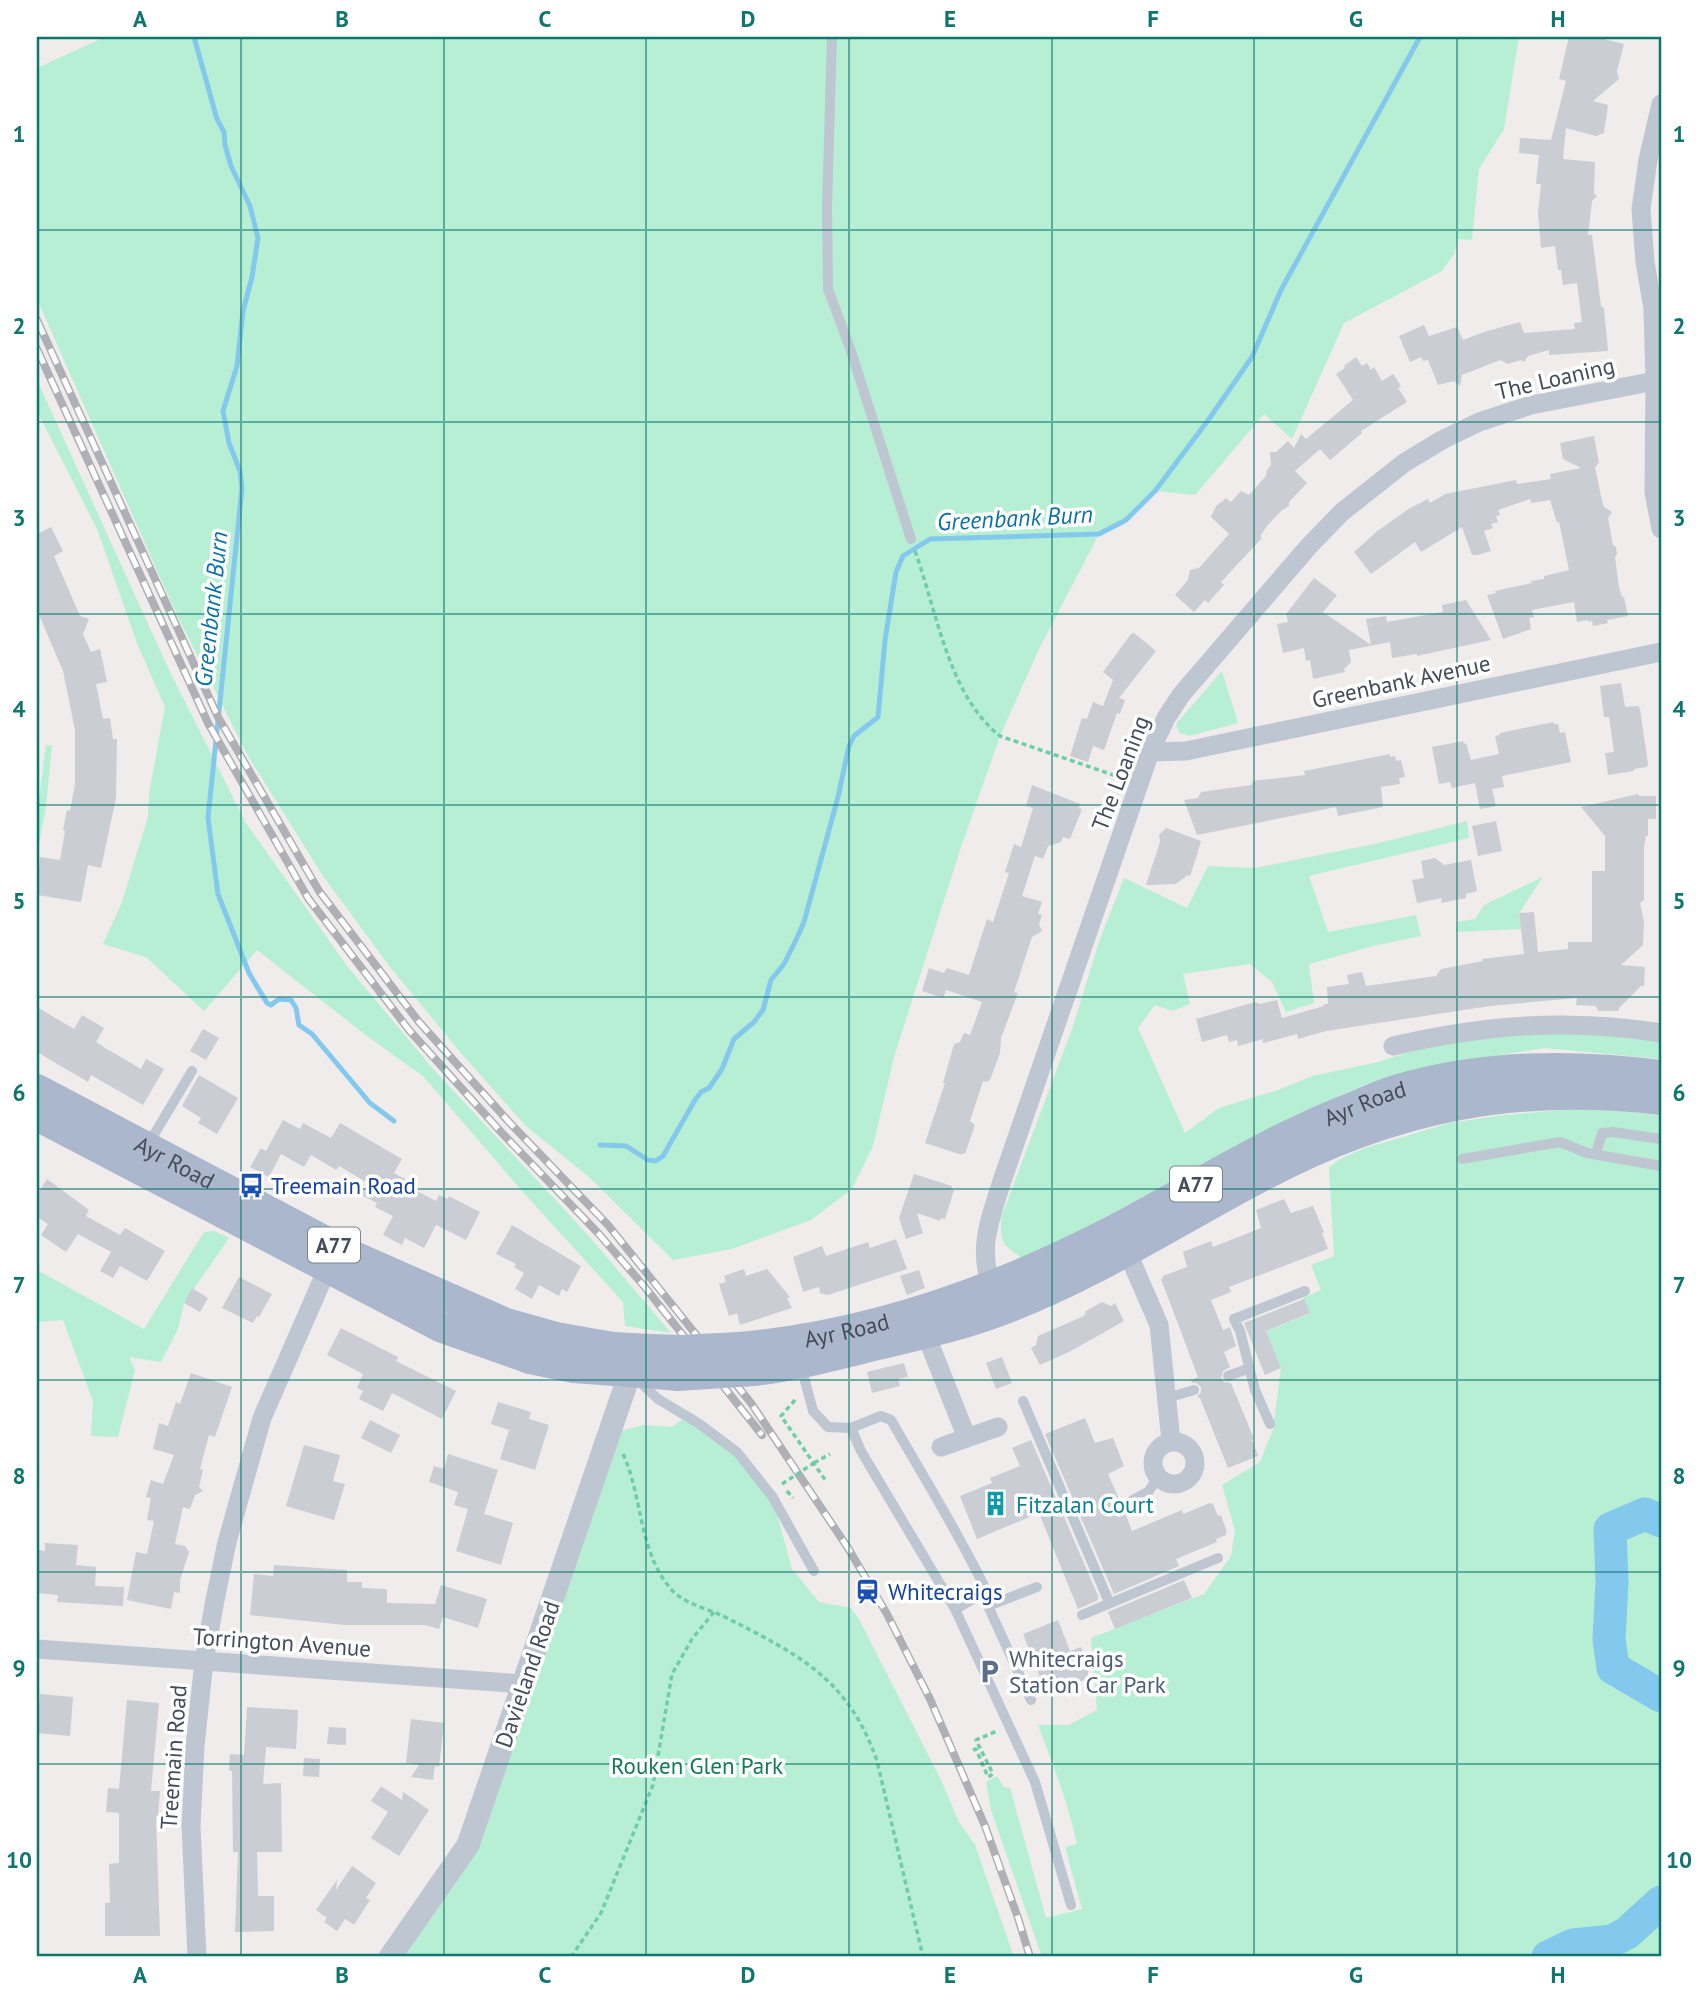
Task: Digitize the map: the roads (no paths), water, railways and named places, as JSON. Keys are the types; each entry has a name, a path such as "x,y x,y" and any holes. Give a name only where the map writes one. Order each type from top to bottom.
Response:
{"main road":[{"name":"Ayr Road","path":"1121,1239 1306,1125 1399,1089 1483,1072 1533,1068 1580,1067 1661,1075"},
{"name":"Ayr Road","path":"37,1089 140,1158"},
{"name":"Ayr Road","path":"37,1115 140,1158 332,1257 440,1327 530,1359 574,1368 644,1361 681,1350 747,1359 799,1352 922,1323 995,1299 1307,1154 1382,1124 1428,1111 1506,1097 1553,1094 1661,1100"},
{"name":"Ayr Road","path":"332,1257 532,1331 613,1346 644,1361"},
{"path":"440,1327 452,1300"}],"street":[{"path":"1661,104 1648,160 1641,209 1645,262 1653,309 1654,492 1661,530"},
{"name":"The Loaning","path":"995,1299 985,1235 1150,752 1166,718 1181,695 1342,512 1404,463 1479,422 1531,405 1655,381"},
{"name":"Greenbank Avenue","path":"1150,752 1186,751 1661,652"},
{"path":"1393,1046 1456,1033 1553,1024 1587,1024 1661,1033"},
{"path":"1121,1239 1159,1325 1171,1441"},
{"name":"Treemain Road","path":"197,1957 191,1826 195,1746 204,1661 227,1542 262,1418 332,1257"},
{"path":"922,1323 967,1438"},
{"name":"Davieland Road","path":"390,1957 468,1845 611,1433 644,1361"},
{"path":"941,1447 998,1427"},
{"path":"1171,1441 1187,1445 1195,1459 1192,1475 1180,1484 1172,1485 1158,1477 1154,1471 1154,1455 1158,1448 1171,1441"},
{"name":"Torrington Avenue","path":"37,1649 523,1684"}],"lane":[{"path":"832,37 827,207 828,289 850,348 911,539"},
{"path":"140,1158 192,1071"},
{"path":"1596,1154 1602,1133 1613,1132 1661,1139"},
{"path":"1462,1159 1560,1142 1596,1154 1661,1166"},
{"path":"1270,1424 1255,1390 1234,1319 1305,1291"},
{"path":"799,1352 813,1411 828,1427 851,1428 881,1416 891,1420 964,1545 985,1588 988,1606 1031,1700"},
{"path":"644,1361 658,1399 698,1423 737,1452 772,1496 814,1571"},
{"path":"1228,1376 1250,1368"},
{"path":"1167,1398 1194,1390"},
{"path":"1023,1401 1082,1523 1110,1602"},
{"path":"851,1428 861,1451 955,1609 1035,1782 1071,1905"},
{"path":"1122,1507 1149,1491 1158,1477"},
{"path":"1082,1615 1218,1558"},
{"path":"988,1606 1037,1587"},
{"path":"955,1609 977,1597 985,1588"}],"waterway":[{"name":"Greenbank Burn","path":"194,37 217,119 224,132 231,166 250,206 258,238 243,311 237,366 223,411 229,443 240,471 242,488 208,818 218,894 249,973 267,1003 271,1005 279,999 291,1000 296,1008 299,1025 312,1034 370,1103 394,1121"},
{"name":"Greenbank Burn","path":"600,1145 626,1146 648,1160 656,1161 663,1156 695,1100 701,1092 709,1088 722,1069 734,1039 754,1022 763,1010 771,980 784,964 804,922 849,746 854,736 878,717 885,640 896,572 903,556 930,539 1099,534 1126,520 1155,491 1252,357 1281,290 1420,37"},
{"path":"1661,1521 1645,1514 1610,1529 1612,1582 1609,1639 1613,1668 1661,1696"},
{"path":"1548,1957 1573,1945 1612,1941 1627,1933 1661,1902"}],"railway":[{"path":"37,320 218,717 319,891 419,1022 510,1123 608,1225 751,1403 848,1548 887,1614 930,1699 985,1826 1030,1957"},
{"path":"37,349 208,723 308,898 409,1030 501,1132 598,1233 644,1286 762,1435"}],"place":[{"name":"Treemain Road","path":"251,1185"},
{"name":"Fitzalan Court","path":"996,1504"},
{"name":"Whitecraigs","path":"868,1591"},
{"name":"Whitecraigs Station Car Park","path":"989,1671"}],"park label":[{"name":"Rouken Glen Park","path":"697,1765"}]}
